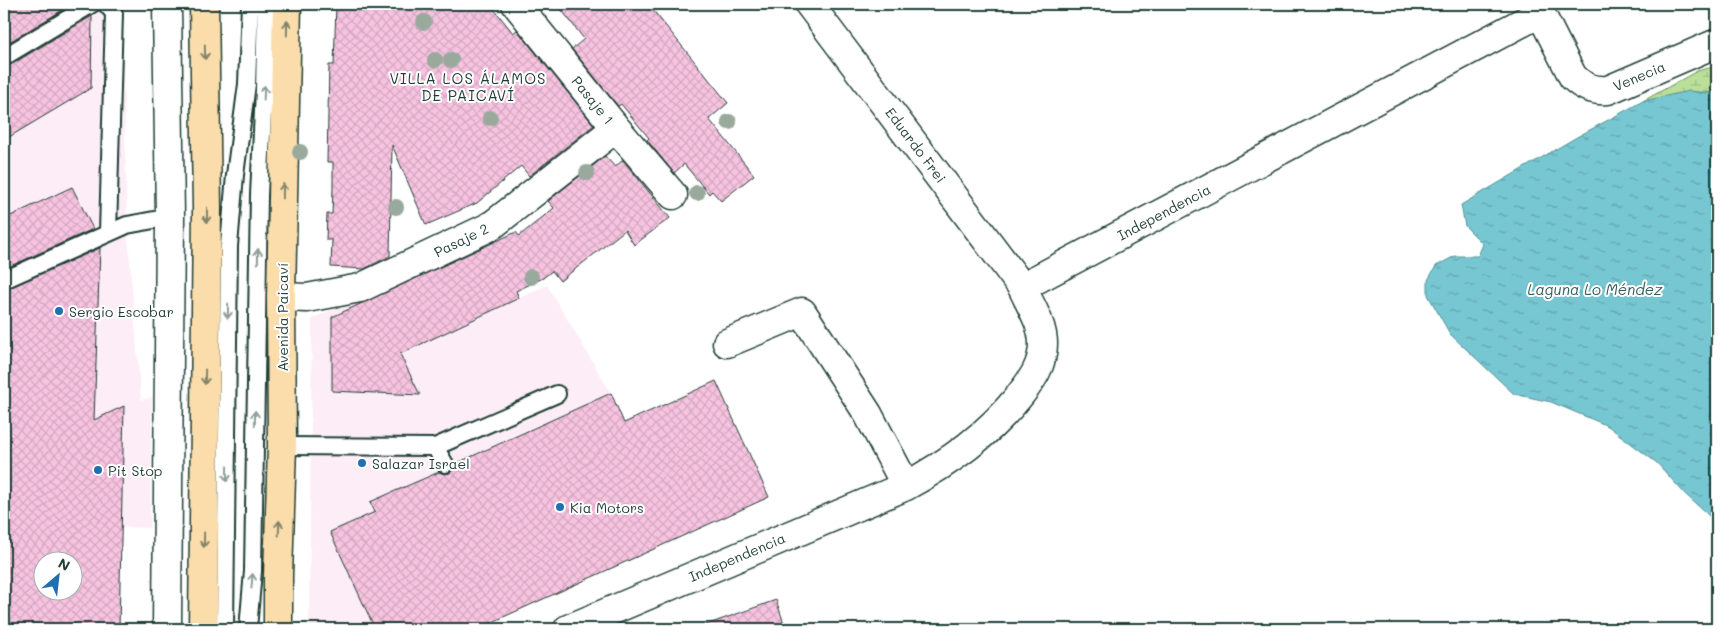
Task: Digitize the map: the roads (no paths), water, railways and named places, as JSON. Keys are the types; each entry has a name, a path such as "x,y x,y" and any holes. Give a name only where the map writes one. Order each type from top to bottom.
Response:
{"main road":[{"path":"203,629 207,208 204,4"},
{"name":"Avenida Paicaví","path":"278,629 282,446 281,298 287,4"}],"street":[{"path":"167,4 170,217 167,629"},
{"name":"Pasaje 1","path":"516,4 673,195"},
{"name":"Eduardo Frei","path":"809,4 1022,287"},
{"name":"Independencia","path":"568,629 906,486 933,472 981,437 1007,412 1037,371 1042,357 1043,337 1022,287 1538,8"},
{"name":"Venecia","path":"1538,8 1573,77 1580,84 1599,90 1608,90 1717,43"},
{"name":"Pasaje 2","path":"281,298 306,298 360,288 486,228 495,223 616,128"},
{"path":"728,343 802,312 868,414 906,486"}],"lane":[{"path":"4,58 92,4"},
{"path":"106,4 114,13 108,232"},
{"path":"225,629 229,246 235,175 248,84 250,4"},
{"path":"248,629 253,571 259,196 266,4"},
{"path":"4,280 108,232 127,225 170,217"},
{"path":"282,446 435,447 557,394"},
{"path":"435,447 445,464"}],"water":[{"name":"Laguna Lo Méndez","path":"1689,91 1717,94 1717,523 1685,494 1657,463 1608,426 1551,402 1514,394 1450,334 1428,295 1428,280 1436,266 1455,256 1478,256 1483,244 1465,226 1461,205 1575,138 1643,101"}],"place":[{"name":"Sergio Escobar","path":"59,311"},
{"name":"Salazar Israel","path":"362,463"},
{"name":"Pit Stop","path":"98,470"},
{"name":"Kia Motors","path":"560,507"}],"district":[{"name":"VILLA LOS ÁLAMOS DE PAICAVÍ","path":"468,86"}]}
